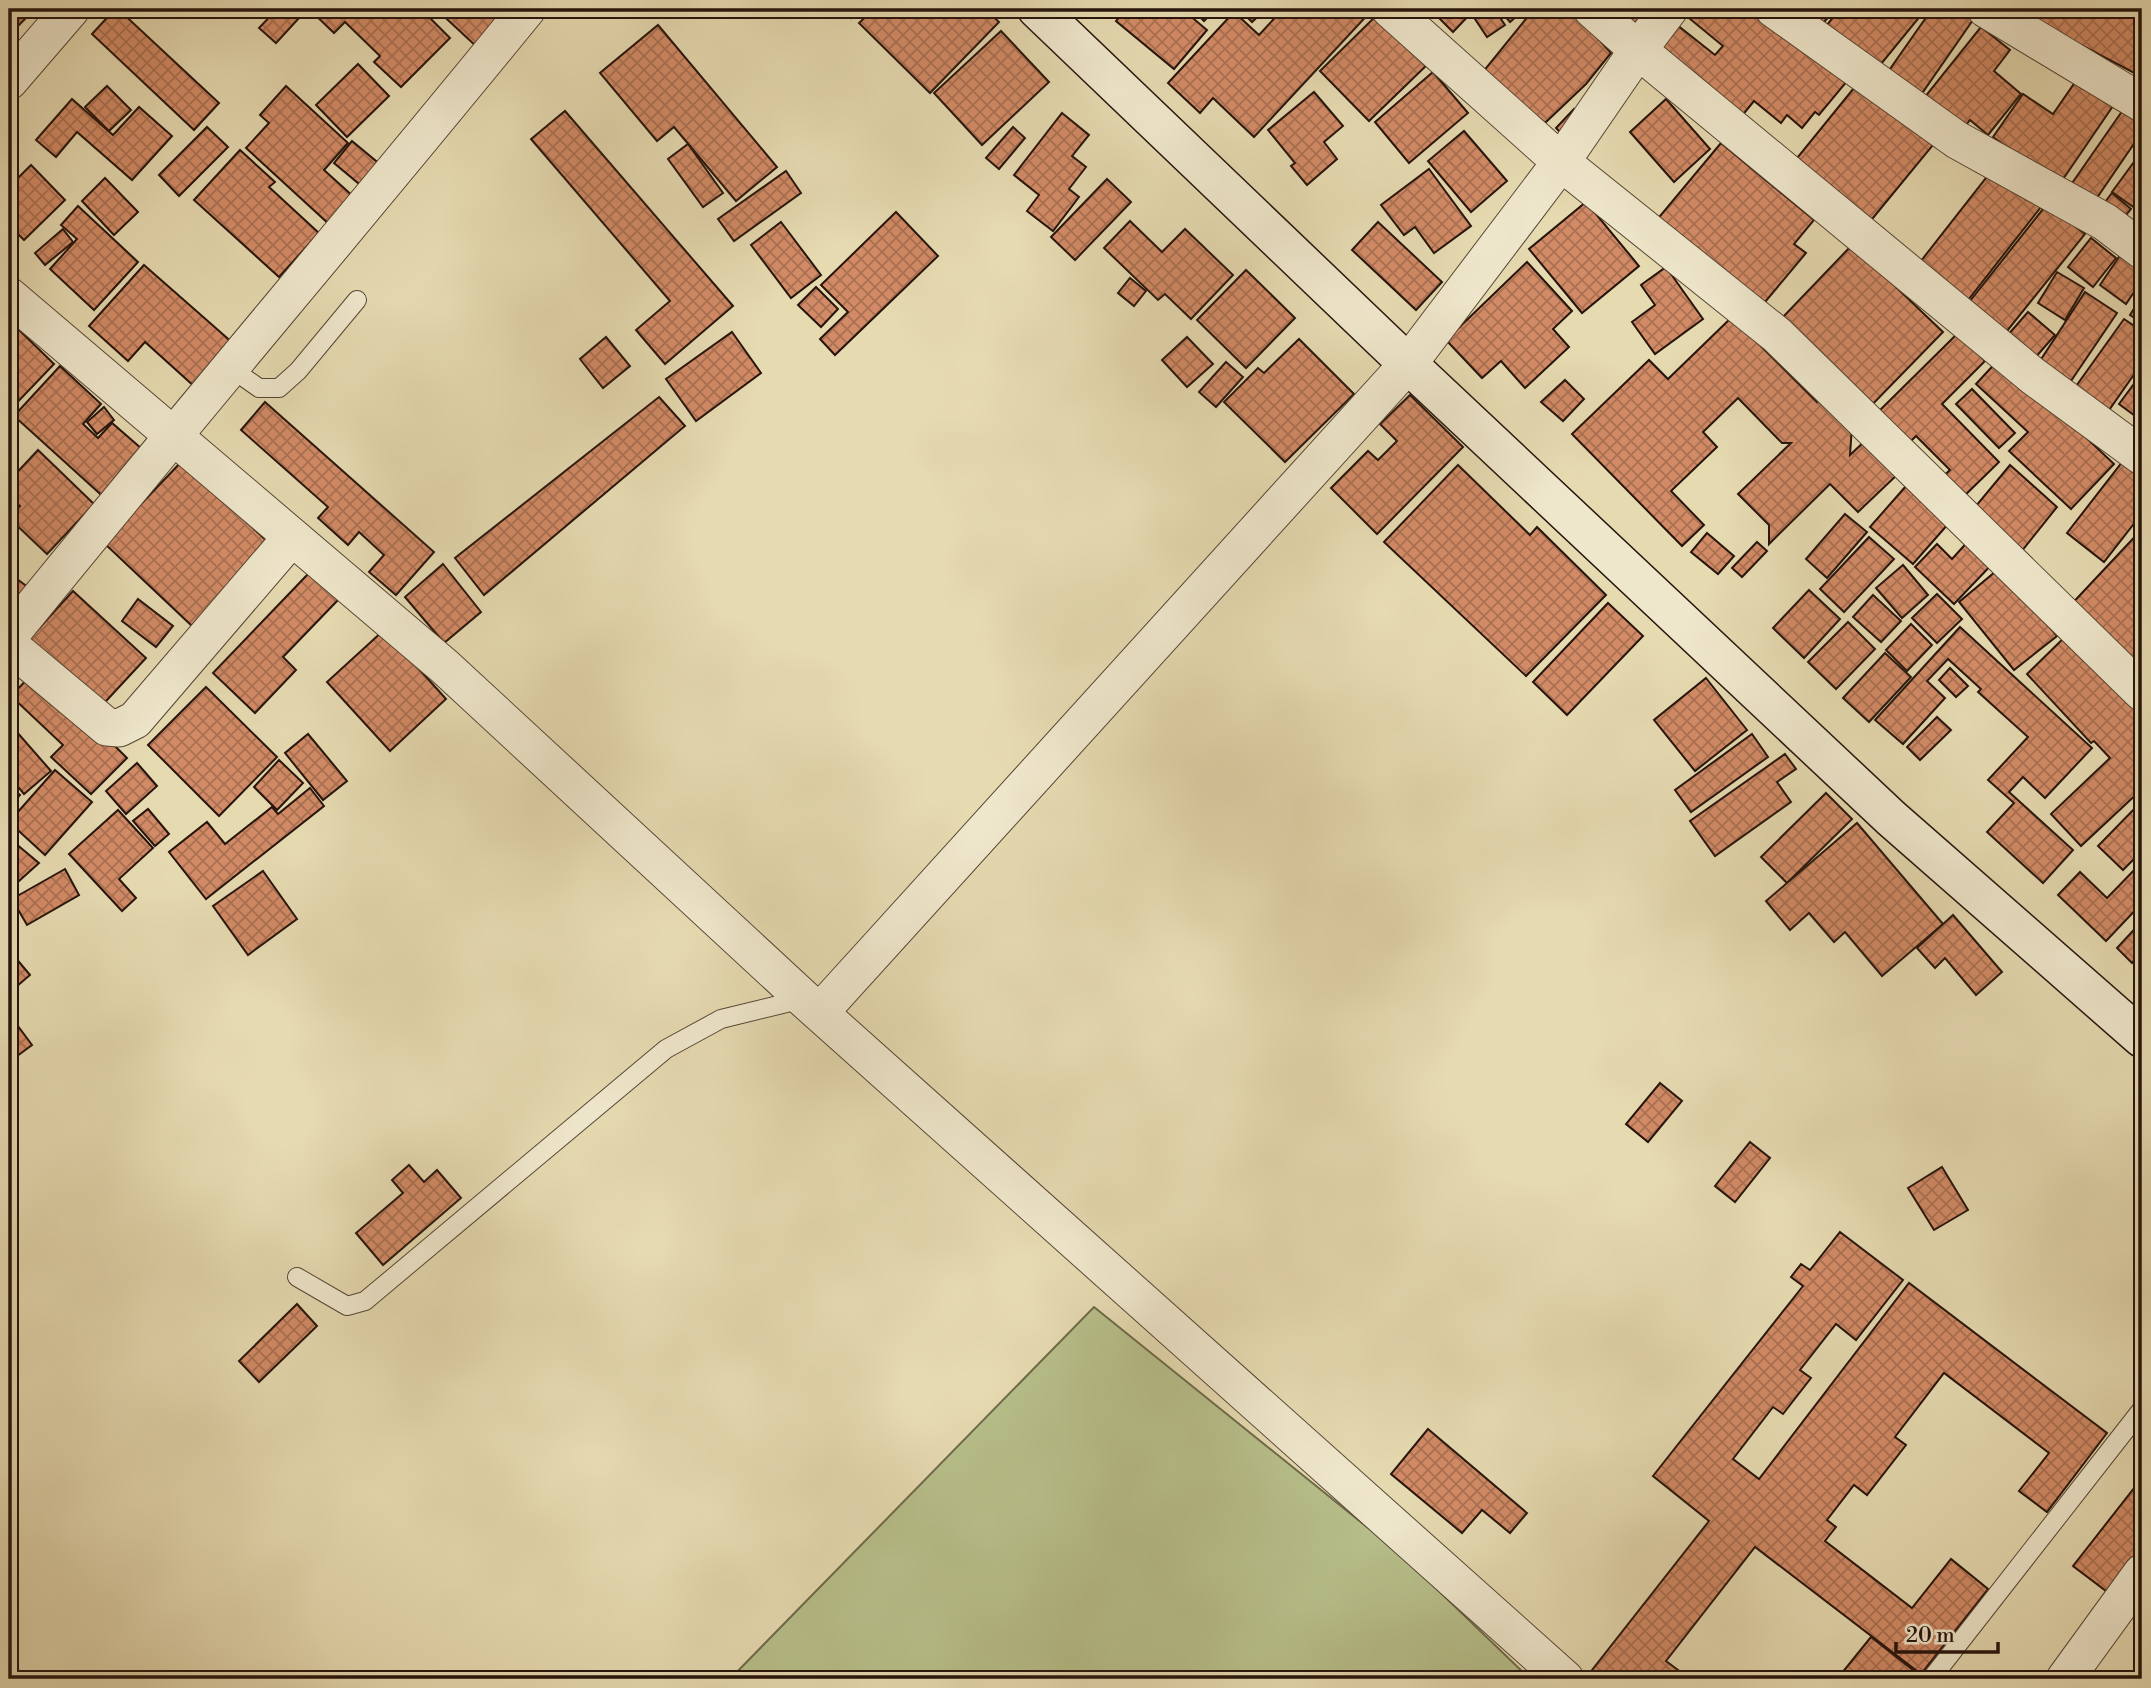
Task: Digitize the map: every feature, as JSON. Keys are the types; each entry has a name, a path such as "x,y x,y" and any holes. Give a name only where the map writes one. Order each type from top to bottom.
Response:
{"street":[{"path":"9,81 71,9"},
{"path":"9,636 172,435 527,9"},
{"path":"1390,9 1561,162 1777,335 2142,692"},
{"path":"1592,9 2033,376 2142,456"},
{"path":"812,1005 1408,364 1561,162 1638,50 1670,9"},
{"path":"1774,9 1957,140 2105,222 2142,250"},
{"path":"1986,9 2142,103"},
{"path":"1046,12 1408,364 1891,818 2142,1038"},
{"path":"9,296 444,666 812,1005 1565,1679"},
{"path":"9,645 107,727 120,728 135,720 292,537"},
{"path":"2065,1679 2142,1573"}],"lane":[{"path":"229,367 259,388 279,388 298,371 357,300"},
{"path":"297,1277 348,1306 365,1301 666,1049 721,1019 812,1005"},
{"path":"1931,1679 2142,1409"}],"green space":[{"path":"1094,1307 1387,1541 1530,1679 730,1679"}],"building":[{"path":"9,9 17,9 26,18 9,35"},
{"path":"115,9 219,103 194,130 92,34"},
{"path":"249,9 267,9 257,17"},
{"path":"277,9 289,9 299,18 276,43 259,28"},
{"path":"309,9 421,9 450,38 401,87 374,62 380,56 345,22 334,33"},
{"path":"436,9 504,9 478,48"},
{"path":"843,9 862,9 851,18"},
{"path":"874,9 985,9 999,22 930,93 859,23"},
{"path":"1100,9 1114,9 1107,16"},
{"path":"1126,9 1182,9 1207,30 1174,69 1116,21"},
{"path":"1192,9 1216,9 1204,21"},
{"path":"1239,9 1266,9 1252,22"},
{"path":"1283,9 1373,9 1254,137 1213,98 1200,113 1168,83 1234,12 1259,35"},
{"path":"1436,9 1475,9 1453,32 1433,12"},
{"path":"1483,9 1494,9 1505,25 1487,37 1473,16"},
{"path":"1499,9 1525,9 1510,22"},
{"path":"1534,9 1572,9 1611,53 1586,84 1543,125 1482,73"},
{"path":"1613,9 1647,9 1629,30"},
{"path":"1689,9 1760,9 1848,80 1819,115 1815,112 1802,128 1787,115 1781,123 1754,101 1736,123 1652,54 1677,25 1715,55 1723,46 1684,14"},
{"path":"1786,9 1835,9 1815,33"},
{"path":"1840,9 1926,9 1872,75 1821,32"},
{"path":"1932,9 1963,9 1975,17 1916,102 1883,79"},
{"path":"2013,9 2142,9 2142,77"},
{"path":"1381,11 1431,61 1369,121 1320,71"},
{"path":"658,25 777,167 736,201 674,127 657,141 600,73"},
{"path":"1981,27 2010,50 1994,71 2021,94 1988,135 1970,120 1959,134 1920,103"},
{"path":"1001,31 1049,82 982,145 934,93"},
{"path":"358,64 389,96 347,137 316,105"},
{"path":"1433,72 1468,113 1409,163 1375,122"},
{"path":"2078,78 2115,103 2059,185 1993,137 2023,94 2053,114"},
{"path":"1858,83 1933,145 1868,224 1793,163"},
{"path":"107,86 131,110 109,131 85,107"},
{"path":"286,86 348,143 324,170 355,198 330,225 246,148 269,123 260,115"},
{"path":"1314,92 1343,126 1324,142 1337,159 1307,185 1291,166 1295,163 1268,130"},
{"path":"72,99 113,135 139,107 172,136 132,180 77,132 56,157 36,140"},
{"path":"1666,99 1710,149 1674,182 1630,132"},
{"path":"2125,107 2142,118 2142,132 2092,205 2068,189"},
{"path":"1574,109 1584,119 1566,138 1556,128"},
{"path":"565,111 733,306 665,364 636,330 670,301 531,139"},
{"path":"1062,113 1089,135 1072,156 1086,167 1069,189 1079,197 1053,231 1027,211 1039,195 1014,175"},
{"path":"207,127 228,147 179,196 159,175"},
{"path":"1013,127 1025,138 999,169 986,158"},
{"path":"1464,131 1507,181 1471,212 1428,161"},
{"path":"352,141 382,166 364,188 334,163"},
{"path":"1721,143 1814,220 1794,244 1806,253 1760,308 1655,222"},
{"path":"688,144 723,193 703,207 668,159"},
{"path":"240,150 275,182 269,187 319,233 279,277 194,200"},
{"path":"2142,151 2142,213 2112,192"},
{"path":"31,165 65,200 24,240 9,225 9,187"},
{"path":"1429,169 1471,226 1434,253 1415,227 1404,235 1381,205"},
{"path":"1993,169 2041,207 1965,304 1917,266"},
{"path":"786,171 801,193 734,241 718,219"},
{"path":"105,178 138,212 114,235 82,201"},
{"path":"1107,179 1131,202 1075,260 1051,237"},
{"path":"2112,193 2131,209 2118,225 2099,210"},
{"path":"1586,202 1639,266 1582,313 1529,249"},
{"path":"2047,204 2085,234 2007,331 1970,301"},
{"path":"78,206 138,262 94,310 50,269 77,239 61,225"},
{"path":"896,212 938,256 835,355 820,339 848,312 821,285"},
{"path":"1130,221 1162,252 1185,229 1233,275 1191,319 1165,294 1158,300 1104,248"},
{"path":"781,222 821,275 791,298 751,245"},
{"path":"1378,222 1442,282 1416,310 1352,250"},
{"path":"63,229 73,242 45,265 35,253"},
{"path":"2091,238 2116,258 2093,287 2068,267"},
{"path":"1852,245 1943,332 1863,414 1781,319"},
{"path":"2123,251 2142,264 2142,280 2126,304 2100,285"},
{"path":"1527,262 1572,311 1553,329 1569,347 1525,388 1501,361 1482,378 1446,340"},
{"path":"144,265 234,344 195,387 145,342 128,361 89,326"},
{"path":"1666,267 1703,319 1655,354 1632,322 1655,305 1641,285"},
{"path":"1246,270 1295,318 1246,368 1197,320"},
{"path":"2057,272 2084,288 2065,320 2038,303"},
{"path":"1130,278 1146,291 1134,306 1118,293"},
{"path":"816,287 838,309 821,327 798,305"},
{"path":"2085,292 2117,313 2069,384 2038,364"},
{"path":"2142,296 2142,323 2130,315"},
{"path":"2028,312 2055,335 2034,359 2007,336"},
{"path":"1732,317 1817,402 1822,397 1852,426 1850,455 1866,440 1899,473 1858,512 1830,484 1769,544 1769,525 1738,494 1791,443 1782,443 1738,398 1703,432 1717,447 1671,491 1704,525 1682,546 1572,434 1649,360 1668,379"},
{"path":"2124,319 2142,331 2142,363 2107,413 2074,389"},
{"path":"15,326 54,364 9,411 9,332"},
{"path":"732,332 761,373 696,421 666,379"},
{"path":"1958,333 1985,361 1942,404 1999,462 1959,501 1938,481 1950,470 1916,436 1908,444 1877,413"},
{"path":"606,337 630,366 603,388 580,359"},
{"path":"1187,337 1213,364 1187,387 1162,360"},
{"path":"1299,339 1354,394 1285,462 1224,402 1258,368 1264,373"},
{"path":"2001,357 2114,464 2071,509 2009,451 2028,432 1976,384"},
{"path":"1226,362 1243,377 1216,407 1199,392"},
{"path":"60,366 101,404 83,424 98,438 112,423 149,455 108,501 14,416"},
{"path":"2142,373 2142,421 2119,404"},
{"path":"1565,380 1584,399 1563,421 1541,402"},
{"path":"1972,389 2015,433 1999,448 1956,404"},
{"path":"1410,395 1463,447 1377,534 1331,488 1368,451 1378,460 1397,441 1380,424"},
{"path":"659,397 685,426 484,595 455,558"},
{"path":"265,402 434,552 396,595 369,572 384,555 359,532 348,545 318,518 328,507 241,430"},
{"path":"104,407 114,420 97,434 87,422"},
{"path":"38,450 94,504 47,554 9,518 20,506 9,495 9,481"},
{"path":"182,461 270,544 192,626 104,543"},
{"path":"2123,461 2142,476 2142,518 2140,516 2104,562 2067,533"},
{"path":"1458,465 1530,535 1537,527 1606,595 1526,676 1384,542"},
{"path":"2010,465 2057,507 2021,552 1971,512"},
{"path":"1906,486 1949,523 1913,564 1870,527"},
{"path":"1845,514 1867,532 1827,578 1806,559"},
{"path":"2142,529 2142,669 2067,609"},
{"path":"1707,533 1734,556 1718,574 1691,552"},
{"path":"1869,537 1894,559 1844,612 1820,589"},
{"path":"1972,537 1996,560 1954,604 1915,567 1937,544 1952,559"},
{"path":"1757,542 1767,551 1742,577 1732,568"},
{"path":"443,564 481,612 444,643 405,597"},
{"path":"1903,565 1928,595 1902,618 1876,588"},
{"path":"2001,567 2057,636 2014,670 1959,602"},
{"path":"9,573 29,588 9,613"},
{"path":"309,573 338,600 283,657 296,670 255,713 213,673"},
{"path":"1809,590 1840,619 1804,658 1773,628"},
{"path":"73,591 146,658 94,714 21,648"},
{"path":"1937,594 1962,619 1937,643 1912,618"},
{"path":"1873,595 1901,621 1881,642 1853,617"},
{"path":"138,599 173,626 156,647 122,621"},
{"path":"1608,603 1643,636 1567,715 1533,682"},
{"path":"1848,622 1875,649 1836,689 1808,662"},
{"path":"1911,624 1932,645 1907,671 1886,650"},
{"path":"1960,627 2092,748 2045,798 2023,777 2009,792 2073,850 2043,883 1987,832 2014,803 1988,780 2028,737 1978,692 1981,689 1948,659 1927,681 1945,698 1903,744 1875,720"},
{"path":"384,630 446,699 390,751 327,682"},
{"path":"2072,630 2142,704 2142,789 2081,846 2051,814 2110,758 2094,741 2091,743 2027,674"},
{"path":"1885,653 1911,677 1869,722 1843,698"},
{"path":"1950,668 1968,686 1956,697 1939,680"},
{"path":"37,669 127,758 91,794 51,757 63,745 11,696"},
{"path":"1706,678 1747,730 1695,771 1654,720"},
{"path":"206,687 277,757 219,816 148,745"},
{"path":"1937,717 1951,730 1920,760 1907,747"},
{"path":"9,723 51,771 24,794 9,776"},
{"path":"308,734 347,781 323,800 285,753"},
{"path":"1752,734 1768,757 1691,812 1675,790"},
{"path":"1785,754 1796,769 1777,782 1791,802 1715,856 1690,821"},
{"path":"279,760 303,783 277,810 254,787"},
{"path":"137,763 157,786 126,814 106,791"},
{"path":"55,770 92,802 45,855 9,822"},
{"path":"9,786 20,795 9,809"},
{"path":"310,788 324,806 206,899 169,852 207,822 225,844 272,807 278,814"},
{"path":"1826,793 1852,819 1787,883 1761,857"},
{"path":"2142,801 2142,855 2140,853 2123,870 2098,846"},
{"path":"148,809 169,834 155,846 133,821"},
{"path":"118,810 153,848 119,879 136,898 122,911 69,854"},
{"path":"1857,823 1943,924 1882,976 1845,932 1834,942 1809,913 1790,930 1766,901"},
{"path":"9,838 39,863 9,890"},
{"path":"2141,863 2142,903 2106,941 2058,895 2080,872 2107,898"},
{"path":"65,869 79,895 27,925 12,899"},
{"path":"263,871 297,919 248,955 213,906"},
{"path":"1953,915 2002,972 1976,995 1945,958 1935,968 1917,948"},
{"path":"2142,921 2142,952 2132,963 2117,948"},
{"path":"9,950 30,975 9,993"},
{"path":"9,1014 32,1045 9,1062"},
{"path":"1660,1083 1682,1101 1648,1142 1626,1124"},
{"path":"1750,1142 1770,1158 1735,1202 1715,1186"},
{"path":"409,1165 424,1182 437,1170 461,1198 383,1265 356,1233 403,1193 392,1180"},
{"path":"1942,1167 1968,1210 1934,1230 1908,1188"},
{"path":"1840,1232 1903,1280 1856,1340 1836,1324 1800,1370 1811,1378 1783,1414 1773,1407 1733,1459 1759,1479 1909,1283 2107,1433 2047,1512 2019,1491 2049,1453 1944,1373 1895,1437 1906,1445 1867,1495 1854,1485 1827,1520 1836,1527 1825,1541 1912,1608 1951,1559 1988,1589 1921,1674 1755,1547 1666,1661 1690,1679 1585,1679 1709,1521 1653,1476 1803,1286 1791,1277 1801,1264 1810,1270"},
{"path":"297,1304 317,1326 259,1382 239,1361"},
{"path":"1428,1429 1527,1513 1510,1533 1482,1510 1462,1533 1391,1474"},
{"path":"2142,1478 2142,1553 2110,1594 2073,1566"},
{"path":"1871,1637 1918,1674 1914,1679 1837,1679"}]}
